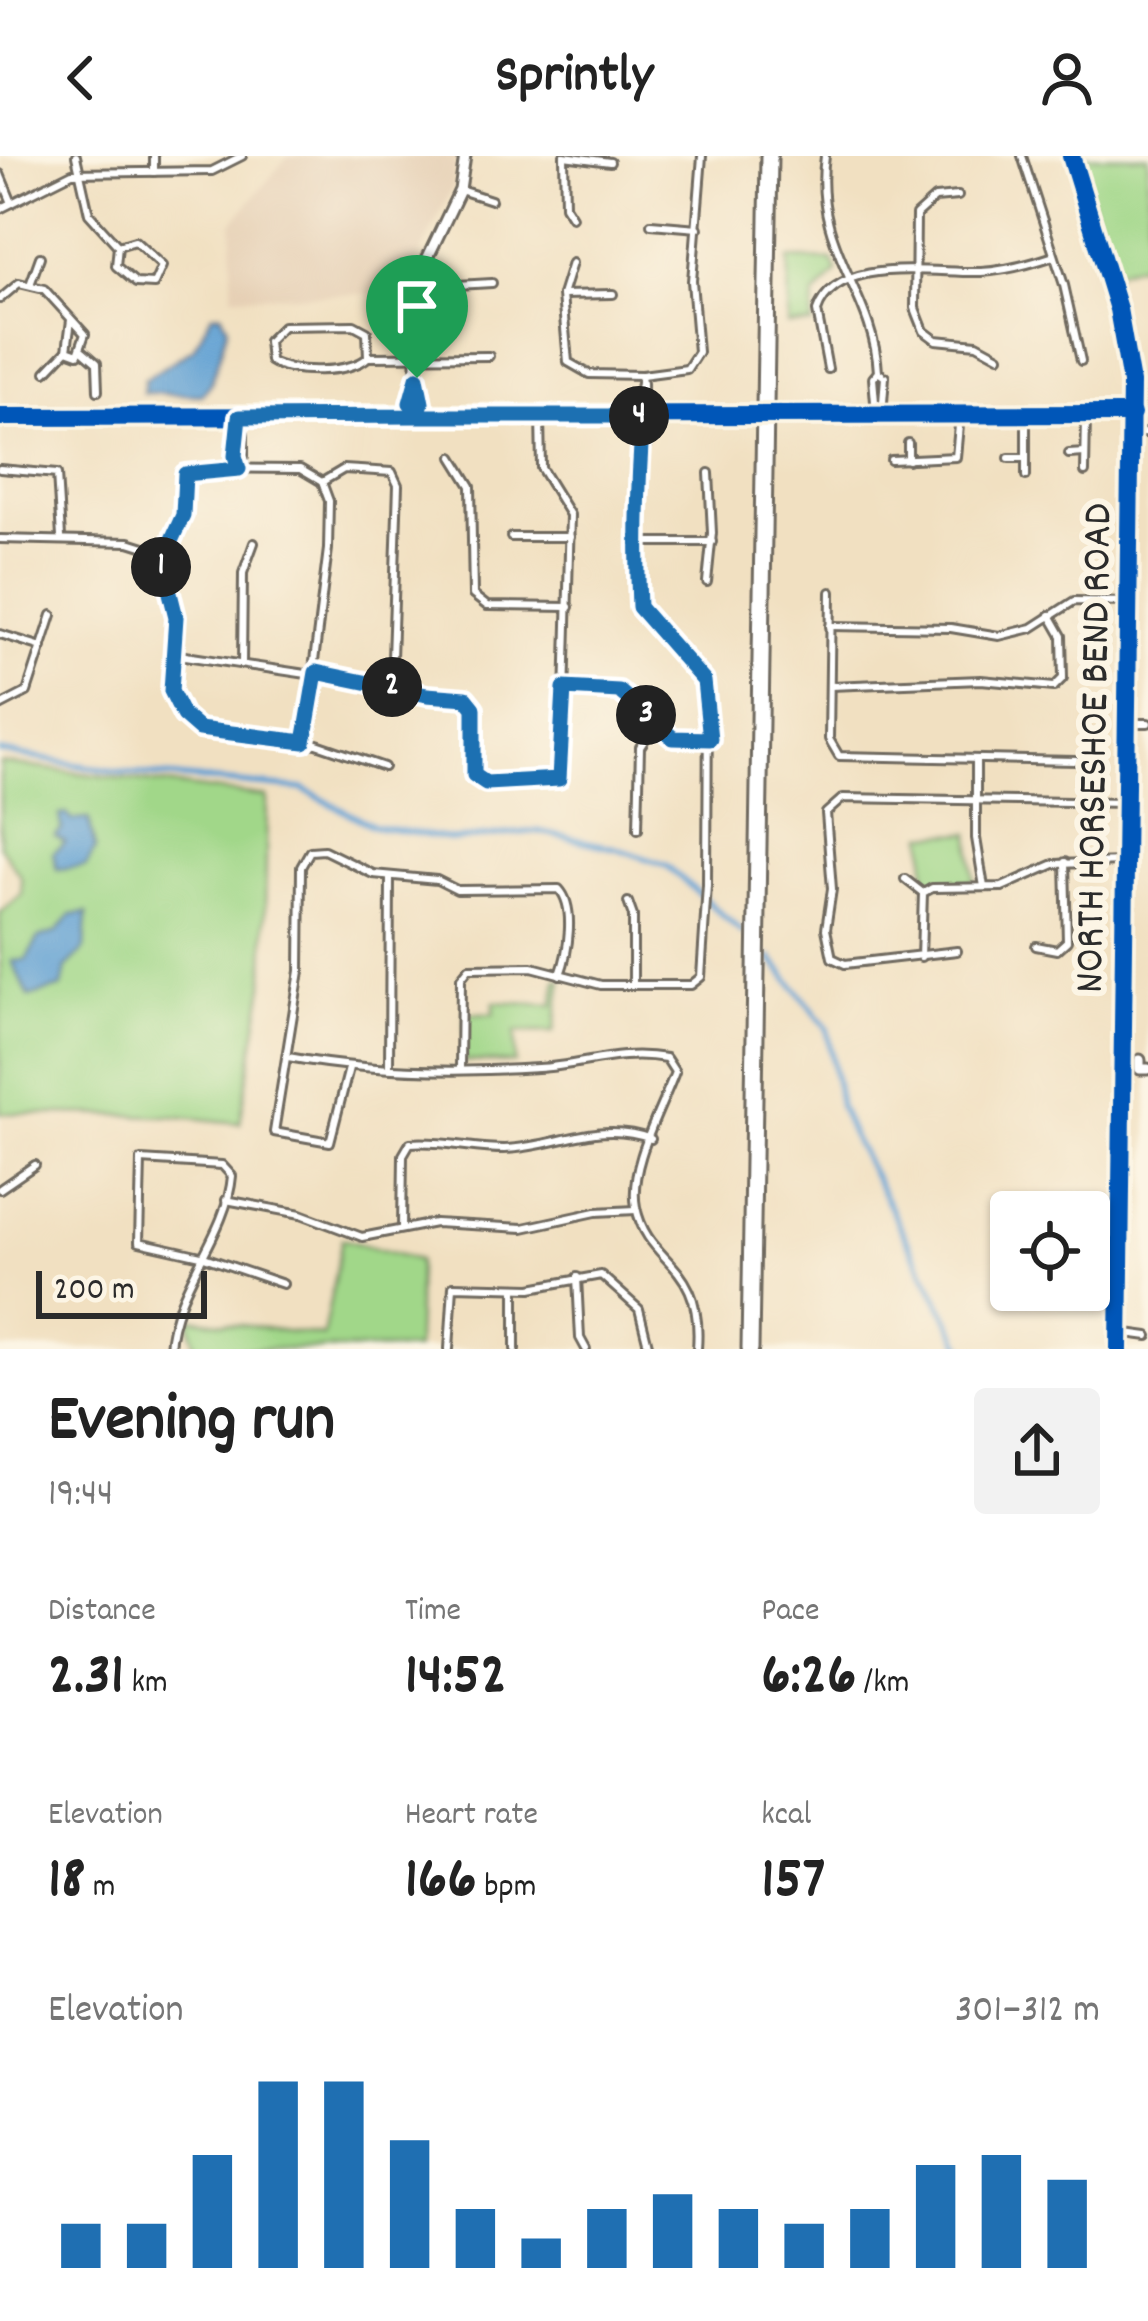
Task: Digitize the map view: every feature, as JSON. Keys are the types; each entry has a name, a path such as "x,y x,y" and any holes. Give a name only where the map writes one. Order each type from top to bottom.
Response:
{"highway":[{"path":"750,1349 769,156"}],"street":[{"path":"76,156 89,214 118,246"},
{"path":"154,156 154,172"},
{"path":"0,209 80,172 212,171 242,156"},
{"path":"417,411 422,403 417,378 419,274 460,190 465,156"},
{"path":"572,217 565,206 564,156 610,162"},
{"path":"572,263 562,295 568,362 589,374 642,379 677,373 696,358 692,281 702,156"},
{"path":"825,156 827,229 875,344 878,372 885,377 887,401 882,411"},
{"path":"1022,156 1081,361"},
{"name":"NORTH HORSESHOE BEND ROAD","path":"1071,156 1118,309 1132,414 1119,1349"},
{"path":"0,174 12,202"},
{"path":"460,190 491,200"},
{"path":"958,196 935,198 916,215 915,308 924,331 936,340 977,344 999,356"},
{"path":"650,224 698,228"},
{"path":"135,241 158,258 163,271 158,281 142,286 120,270 115,260 118,246 135,241"},
{"path":"828,369 817,311 828,292 874,273 997,271 1054,256"},
{"path":"30,282 40,257"},
{"path":"419,274 457,285 492,283"},
{"path":"1,295 13,285 30,282"},
{"path":"30,282 85,334 83,351"},
{"path":"562,295 613,294"},
{"path":"46,372 67,350 71,320"},
{"path":"368,357 370,338 362,327 283,326 270,334 271,361 281,368 354,367 368,357 489,356"},
{"path":"67,350 74,355 83,351"},
{"path":"83,351 98,363 98,391"},
{"path":"460,1068 465,971 532,967 591,984 699,981 710,739 704,681 641,614 642,446 638,427 643,415 638,386 642,379"},
{"path":"0,417 417,411 540,416 882,411 1132,414"},
{"path":"891,460 956,457 960,415"},
{"path":"1026,415 1026,476"},
{"path":"1085,472 1086,415"},
{"path":"172,653 316,672 470,700 476,779 559,779 570,538 568,506 542,468 540,416"},
{"path":"239,417 239,431 244,434 244,456 239,464"},
{"path":"1132,433 1148,433"},
{"path":"908,443 908,460"},
{"path":"1069,454 1085,453"},
{"path":"454,457 470,480 470,590 477,600 487,606 569,607"},
{"path":"1009,458 1026,458"},
{"path":"304,742 328,549 329,501 322,482 300,469 239,464 190,470 181,485 183,515 164,553 162,577 176,617 168,680 191,724 207,732 304,742 384,766"},
{"path":"0,469 57,474 62,486 62,538"},
{"path":"322,482 344,469 392,472 398,485 392,687"},
{"path":"707,582 712,542 709,473"},
{"path":"511,537 570,538"},
{"path":"0,539 136,543 164,553"},
{"path":"639,542 712,542"},
{"path":"242,664 247,619 242,572 254,543"},
{"path":"831,592 830,739 835,753 846,759 1076,761"},
{"path":"830,626 951,628 999,636 1032,628 1074,601 1129,602"},
{"path":"0,706 21,700 52,615"},
{"path":"830,686 981,680 1058,685 1064,645 1050,615"},
{"path":"0,634 43,647"},
{"path":"564,688 619,691 673,738 710,739"},
{"path":"1127,723 1148,723"},
{"path":"638,829 640,747 655,724"},
{"path":"976,760 984,887"},
{"path":"958,951 845,964 832,958 826,929 832,889 826,813 831,803 843,798 1125,803"},
{"path":"349,1068 330,1142 274,1132 300,971 301,867 310,851 324,850 356,869 436,880 464,891 554,888 564,893 567,952 560,975"},
{"path":"1036,946 1057,950 1067,941 1065,862"},
{"path":"923,893 932,888 1002,886 1065,862 1124,862"},
{"path":"389,1068 391,876"},
{"path":"905,879 923,893"},
{"path":"922,957 923,893"},
{"path":"628,902 633,985"},
{"path":"288,1057 349,1068 551,1067 590,1056 659,1056 671,1062 675,1072 638,1175 636,1210 697,1302 697,1349"},
{"path":"1122,1065 1145,1065"},
{"path":"402,1228 406,1146 506,1149 586,1130 632,1132 651,1139"},
{"path":"170,1349 179,1309 201,1256 226,1200 232,1176 222,1165 150,1157 137,1168 139,1243 201,1256 283,1284"},
{"path":"0,1189 35,1166"},
{"path":"226,1200 301,1214 362,1237 442,1223 523,1228 596,1212 636,1210"},
{"path":"577,1277 584,1348"},
{"path":"449,1349 453,1286 515,1288 577,1277 608,1278 638,1310 649,1349"},
{"path":"514,1349 515,1288"},
{"path":"1119,1332 1148,1332"}],"shaded area":[{"path":"288,156 457,156 454,184 412,271 408,294 232,296 232,223"}],"green space":[{"path":"1075,156 1148,156 1148,262 1116,271"},
{"path":"789,259 832,260 837,272 814,297 812,325 788,325"},
{"path":"0,763 267,797 264,985 240,1123 171,1116 0,1113 0,913 22,894 21,877 0,846"},
{"path":"970,833 974,881 926,884 925,835"},
{"path":"557,979 562,980 554,1032 515,1032 515,1063 464,1061 465,1014 494,1014 494,1002 553,1005"},
{"path":"342,1239 418,1260 416,1349 195,1349 189,1318 323,1336"}],"water":[{"path":"221,313 228,327 211,384 201,395 143,393 145,379 194,348 212,314"},
{"path":"67,814 71,820 89,819 95,849 86,866 57,869 53,853 65,842 55,836 62,830 60,815"},
{"path":"87,913 85,949 66,968 62,987 29,997 12,961 26,960 39,938 57,932 71,915"}],"waterway":[{"path":"0,752 120,772 303,789 373,826 454,840 537,831 615,848 666,865 742,932"},
{"path":"771,958 827,1028 840,1107 851,1133 964,1349"}],"cycle path":[{"path":"1071,156 1118,309 1131,383 1119,1349"},
{"path":"0,417 1132,414"}],"route":[{"path":"417,378 410,388 410,403 416,406 417,416 643,416 638,427 642,446 639,607 704,681 710,739 673,738 619,691 564,688 562,776 550,783 486,783 474,775 474,708 466,698 427,695 316,672 304,742 207,732 183,715 168,680 177,623 161,568 183,515 185,474 197,469 239,469 235,434 239,417 417,416 416,406 422,403 417,378"}]}
